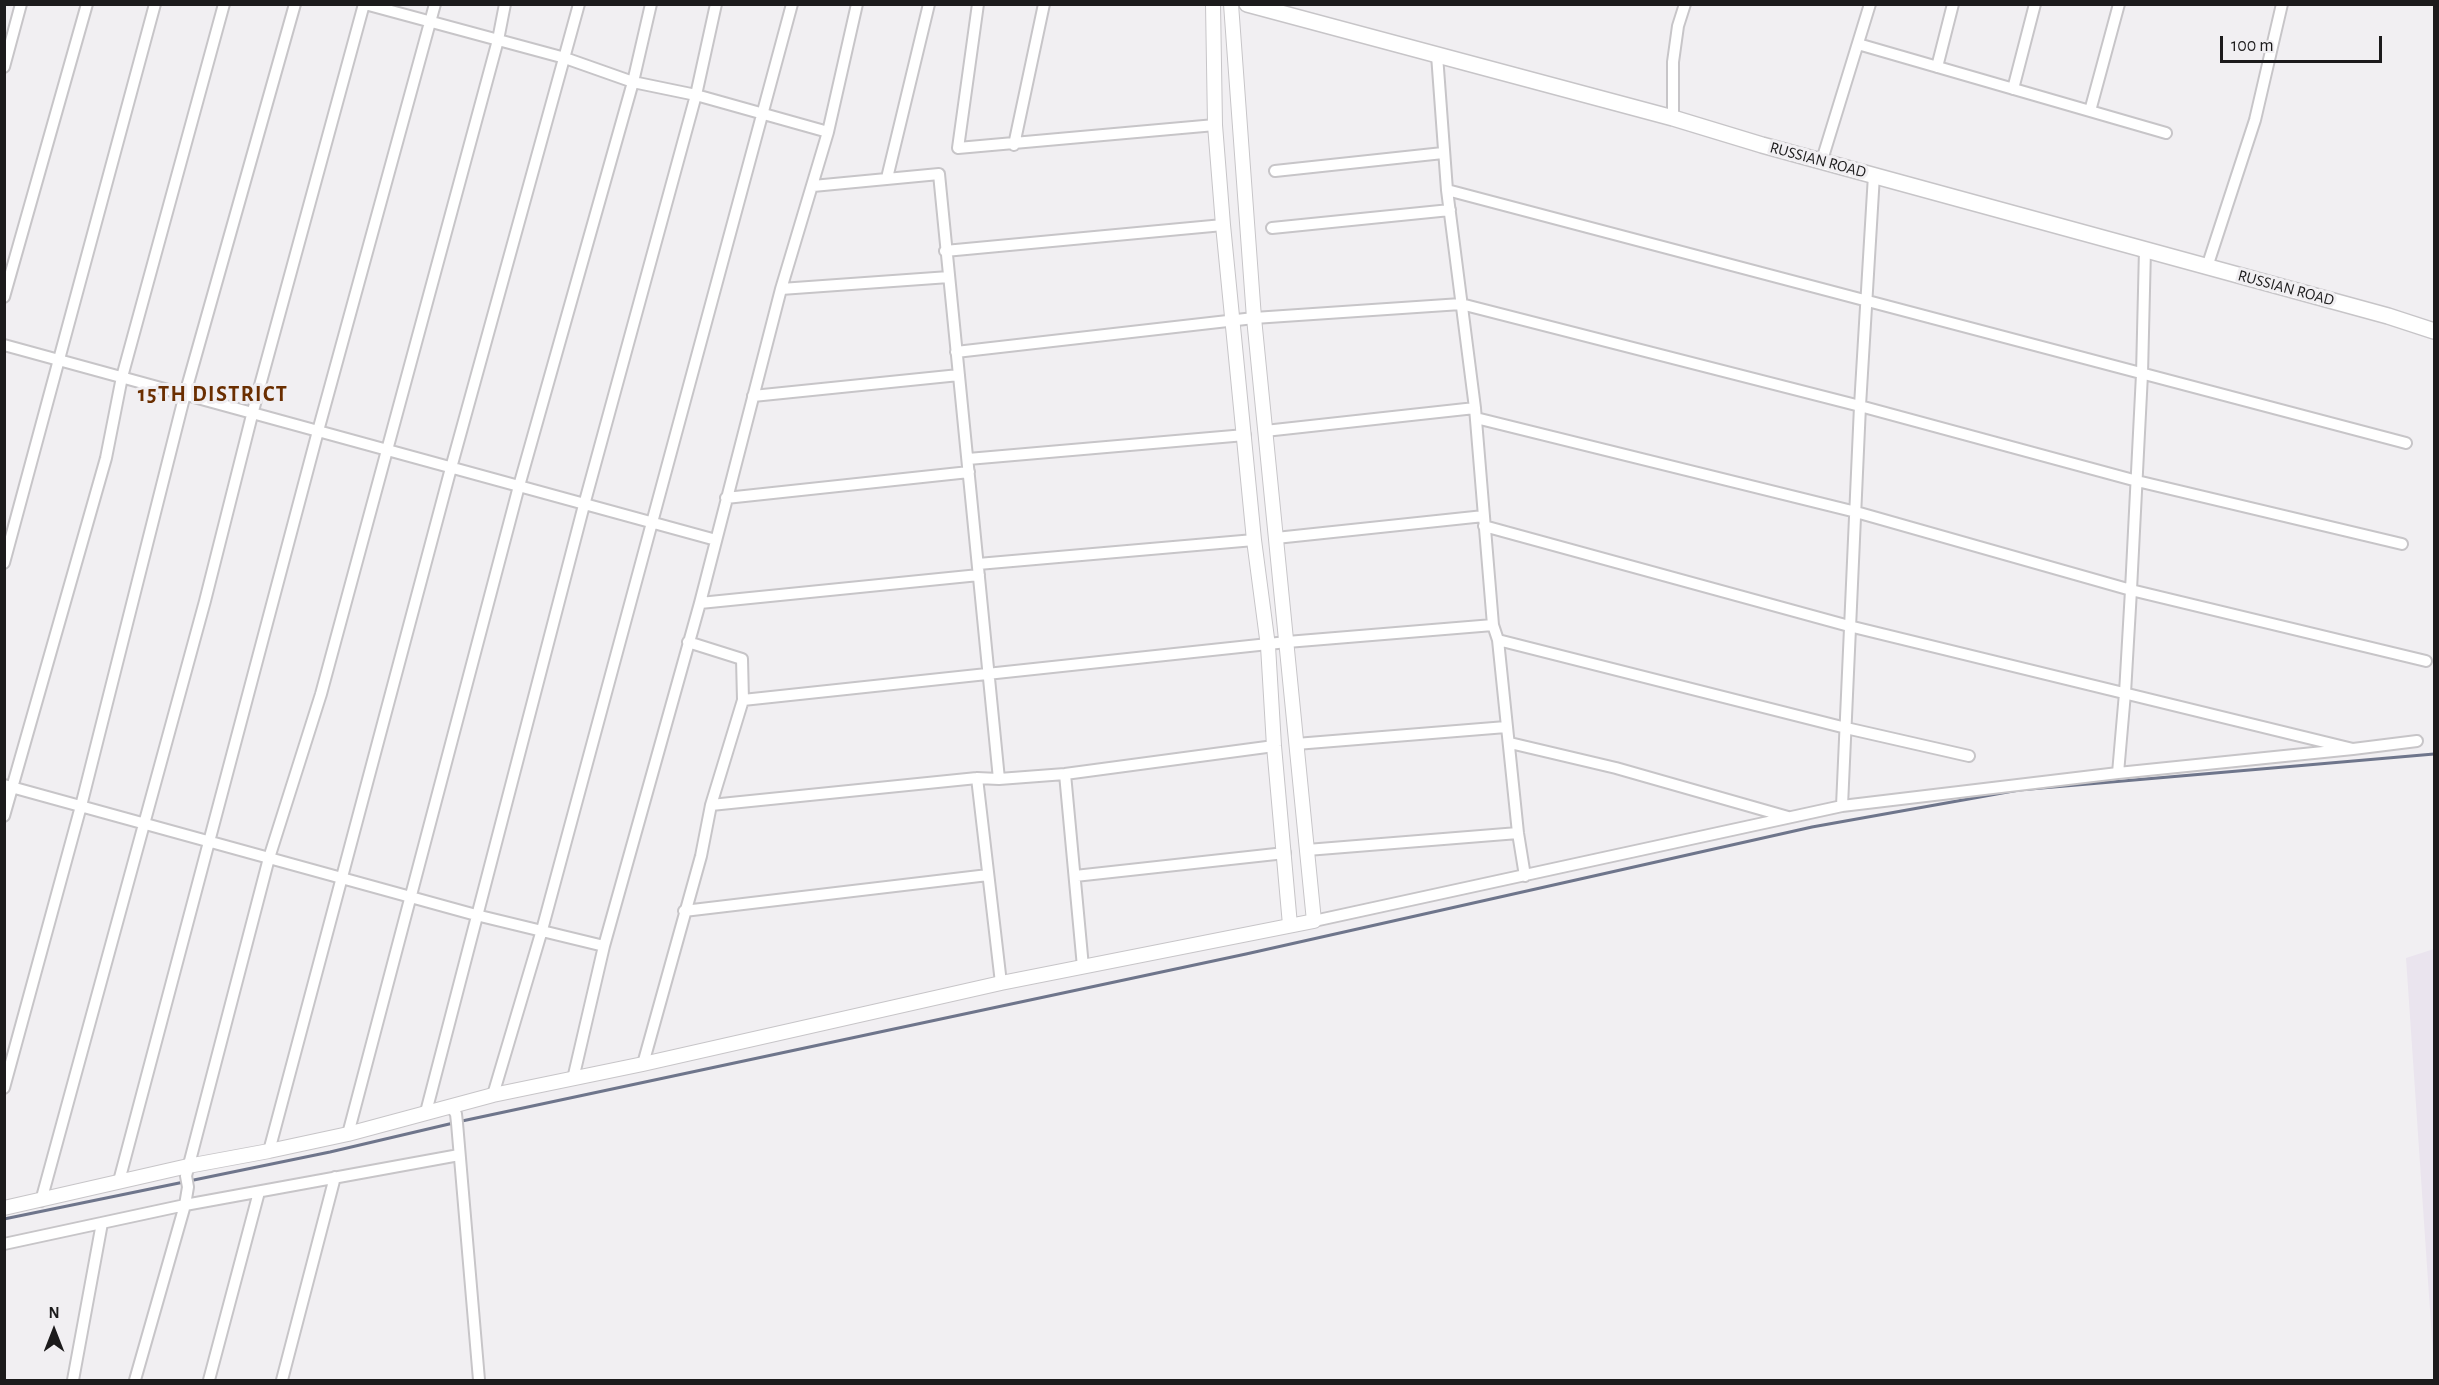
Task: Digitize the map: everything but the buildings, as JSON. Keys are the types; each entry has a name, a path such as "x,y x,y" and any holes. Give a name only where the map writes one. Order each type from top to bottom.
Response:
{"main road":[{"name":"RUSSIAN ROAD","path":"1247,4 1673,118 2388,316 2434,331"},
{"name":"RUSSIAN ROAD","path":"2388,316 2434,323"}],"street":[{"path":"4,67 21,4"},
{"path":"4,297 87,4"},
{"path":"4,563 155,4"},
{"path":"4,816 8,786 106,458 122,377 224,4"},
{"path":"4,1088 81,806 186,394 295,4"},
{"path":"41,1201 205,601 252,411 364,4 565,58 633,82 696,95 828,132"},
{"path":"119,1181 208,841 435,4"},
{"path":"135,1380 185,1204 187,1177 269,858 321,694 506,4"},
{"path":"269,1152 579,4"},
{"path":"348,1134 519,486 633,82 651,4"},
{"path":"426,1112 584,505 696,95 716,4"},
{"path":"493,1095 542,930 792,4"},
{"path":"573,1079 604,946 700,603 781,290 828,132 857,4"},
{"path":"887,178 929,4"},
{"path":"978,4 958,148 1014,145 1215,125"},
{"path":"1014,145 1044,4"},
{"path":"1213,4 1215,125 1222,225 1254,540 1268,645 1274,746 1290,925"},
{"path":"1231,4 1254,318 1314,921"},
{"path":"1673,118 1673,62 1678,26 1685,4"},
{"path":"1822,160 1870,4"},
{"path":"1937,67 1953,4"},
{"path":"2013,89 2035,4"},
{"path":"2090,111 2119,4"},
{"path":"2207,267 2255,120 2282,4"},
{"path":"1858,44 2166,133"},
{"path":"1437,55 1443,153 1475,413 1493,625 1498,640 1518,833 1525,876"},
{"path":"1275,171 1443,153"},
{"path":"813,186 939,174 999,779"},
{"path":"1842,806 1860,406 1874,174"},
{"path":"1447,190 2406,443"},
{"path":"1272,228 1450,210"},
{"path":"945,251 1222,225"},
{"path":"2118,772 2125,693 2137,481 2145,249"},
{"path":"781,290 949,277"},
{"path":"956,352 1254,318 1461,304 1860,406 2137,481 2402,544"},
{"path":"4,345 252,411 318,432 716,540"},
{"path":"753,396 959,375"},
{"path":"1265,431 1475,413 1856,512 2131,590 2426,661"},
{"path":"968,459 1245,435"},
{"path":"726,498 969,472"},
{"path":"1276,538 1484,521 1850,626 2353,749"},
{"path":"700,603 1254,540"},
{"path":"743,700 1287,642 1493,625"},
{"path":"1498,640 1846,728 1969,756"},
{"path":"643,1064 701,856 711,805 743,700 742,659 688,642"},
{"path":"1296,744 1506,727"},
{"path":"4,1208 119,1181 187,1177 269,1152 348,1134 426,1112 454,1110 493,1095 643,1064 1001,983 1314,921 1842,806 2118,772 2417,741"},
{"path":"1510,743 1616,768 1790,818"},
{"path":"711,805 977,778 999,779 1065,774 1274,746"},
{"path":"1065,774 1083,967"},
{"path":"977,778 1001,983"},
{"path":"8,786 476,915 604,946"},
{"path":"1307,850 1518,833"},
{"path":"1075,876 1285,853"},
{"path":"684,911 988,875"},
{"path":"454,1110 479,1380"},
{"path":"4,1244 185,1204 259,1192 459,1150"},
{"path":"282,1380 335,1177"},
{"path":"209,1380 259,1192"},
{"path":"73,1380 102,1223"}],"shaded area":[{"path":"2434,949 2434,1369 2406,958"}],"waterway":[{"path":"4,1219 330,1152 462,1121 1246,954 1812,827 2019,790 2434,754"}],"district":[{"name":"15TH DISTRICT","path":"213,394"}]}
